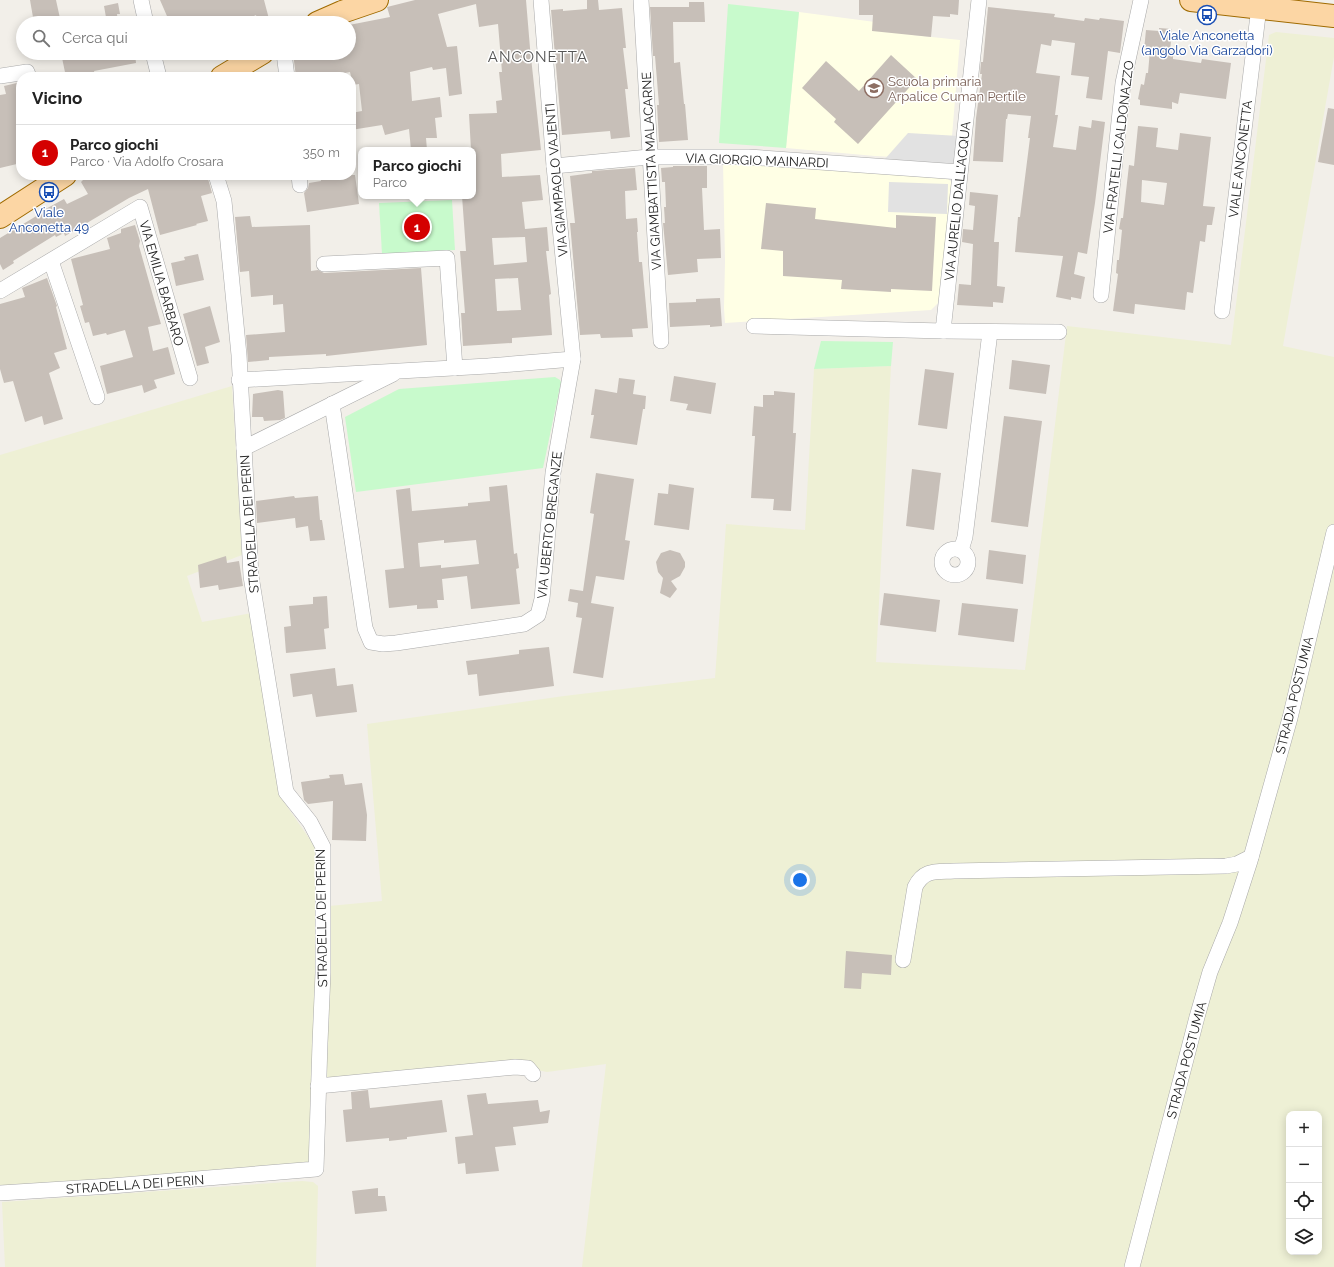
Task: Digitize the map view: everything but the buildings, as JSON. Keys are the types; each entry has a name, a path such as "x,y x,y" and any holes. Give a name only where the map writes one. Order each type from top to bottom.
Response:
{"main road":[{"path":"326,16 340,6 377,0"},
{"path":"1205,1 1334,16"},
{"path":"230,72 250,60"},
{"path":"0,216 55,180"}],"street":[{"path":"141,0 144,16"},
{"name":"VIA GIAMPAOLO VAJENTI","path":"541,0 554,166 573,359"},
{"name":"VIA GIAMBATTISTA MALACARNE","path":"641,0 649,157 661,341"},
{"name":"VIA AURELIO DALL'ACQUA","path":"943,331 979,0"},
{"name":"VIA FRATELLI CALDONAZZO","path":"1101,295 1123,83 1141,0"},
{"name":"VIALE ANCONETTA","path":"1222,311 1259,8"},
{"path":"155,60 158,72"},
{"path":"285,60 286,72"},
{"path":"0,76 16,74"},
{"name":"VIA GIORGIO MAINARDI","path":"554,166 649,157 748,156 960,172"},
{"name":"STRADELLA DEI PERIN","path":"0,1193 111,1186 316,1169 323,973 323,847 310,822 286,792 251,576 239,355 224,201 218,180"},
{"name":"VIA EMILIA BARBARO","path":"0,291 140,207 190,378"},
{"path":"324,264 448,258 455,368"},
{"path":"51,261 97,397"},
{"path":"754,326 990,332 1058,332"},
{"path":"961,550 965,537 990,332"},
{"path":"240,380 398,372 573,359"},
{"name":"VIA UBERTO BREGANZE","path":"332,404 365,628 371,642 384,644 396,643 524,624 538,616 542,599 553,473 573,359"},
{"path":"244,448 398,372"},
{"name":"STRADA POSTUMIA","path":"1132,1267 1199,1009 1210,972 1230,923 1251,857 1290,718 1334,532"},
{"path":"903,960 915,887 918,880 928,873 954,871 1226,866 1238,864 1251,857"},
{"path":"318,1086 515,1067 528,1068 533,1074"}],"shaded area":[{"name":"Scuola primaria Arpalice Cuman Pertile","path":"799,12 913,27 913,35 960,40 950,160 875,156 786,148"},
{"path":"1276,32 1334,38 1334,57 1283,346 1334,357 1334,1267 582,1267 606,1064 547,1072 522,1067 327,1082 329,906 382,901 367,724 564,696 715,678 726,524 805,530 814,369 891,366 876,662 1025,670 1067,326 1231,345 1269,35"},
{"path":"908,133 959,136 957,164 885,159"},
{"path":"723,161 948,179 953,183 945,296 931,310 725,323"},
{"path":"889,182 948,184 947,214 888,212"},
{"path":"232,386 242,555 187,576 202,622 252,613 286,805 318,851 311,1166 0,1189 0,455"},
{"path":"302,1181 313,1182 318,1186 316,1267 5,1267 2,1202"}],"green space":[{"path":"728,4 799,12 786,148 719,143"},
{"path":"452,200 455,250 382,254 379,203"},
{"path":"821,341 893,342 891,366 814,369"},
{"path":"555,377 561,382 543,468 356,492 345,417 399,389"}],"place":[{"name":"Viale Anconetta (angolo Via Garzadori)","path":"1207,15"},
{"name":"Scuola primaria Arpalice Cuman Pertile","path":"874,88"},
{"name":"Viale Anconetta 49","path":"49,192"},
{"name":"Parco giochi","path":"417,227"}],"district":[{"name":"ANCONETTA","path":"538,57"}]}
